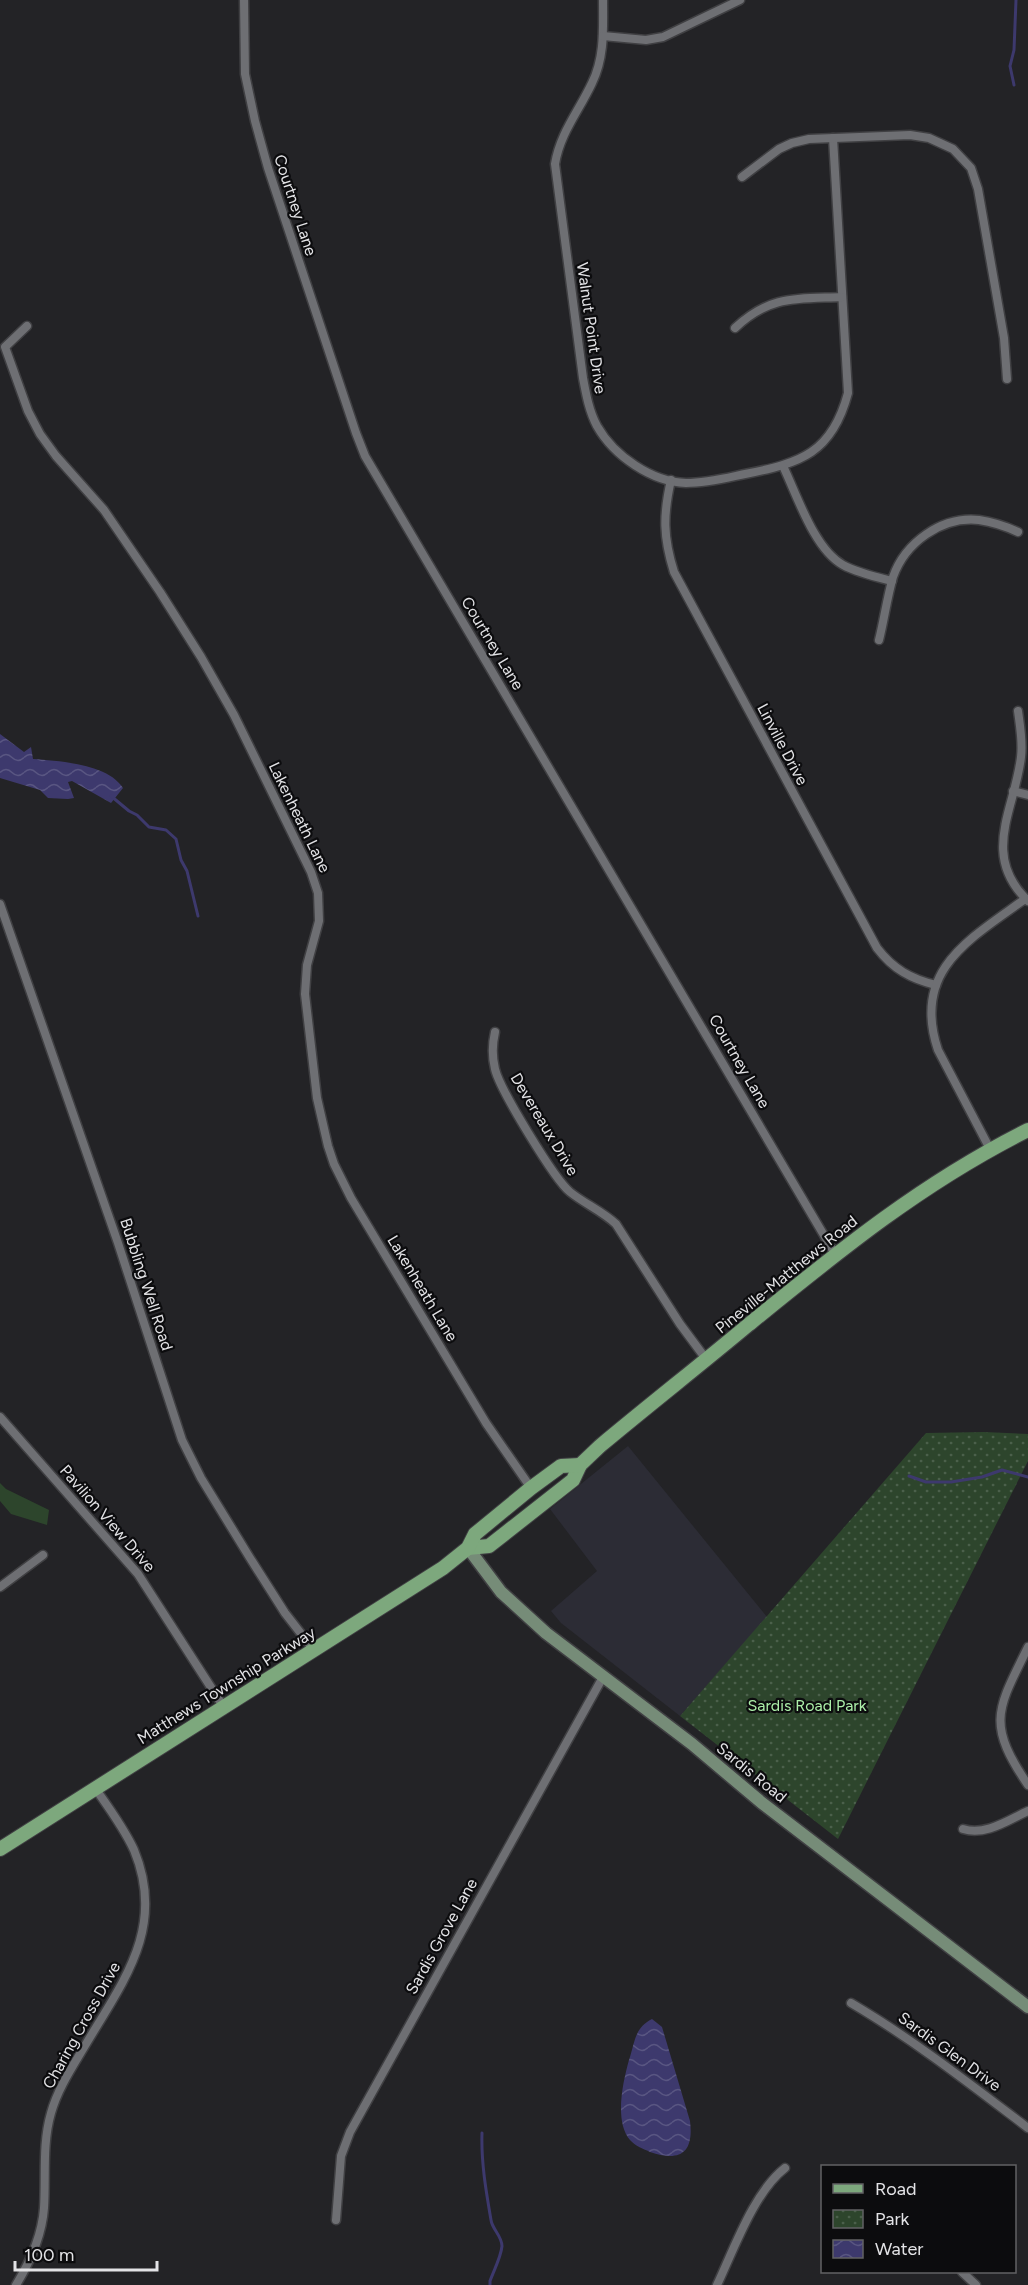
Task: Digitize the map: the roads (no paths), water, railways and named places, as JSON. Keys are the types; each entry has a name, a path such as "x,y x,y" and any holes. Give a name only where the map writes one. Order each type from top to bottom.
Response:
{"main road":[{"name":"Pineville-Matthews Road","path":"468,1548 489,1546 573,1480 580,1465 600,1446 835,1254 922,1190 990,1149 1028,1130"},
{"name":"Pineville-Matthews Road","path":"468,1548 475,1534 531,1488 561,1466 580,1465"},
{"name":"Matthews Township Parkway","path":"0,1849 443,1568 468,1548"},
{"name":"Sardis Road","path":"468,1548 486,1573 522,1614 1028,2007"}],"street":[{"name":"Courtney Lane","path":"244,0 245,74 255,121 268,168 365,456 835,1254"},
{"name":"Walnut Point Drive","path":"603,0 600,62 592,83 557,150 555,164 583,378 589,408 596,424 610,444 640,468 683,483 709,482 783,466 810,454 822,445 835,427 848,393 833,138"},
{"path":"603,36 646,39 663,37 740,0"},
{"path":"742,177 778,148 809,139 919,136 944,144 967,163 978,189 1004,338 1007,379"},
{"path":"735,328 760,308 782,301 842,297"},
{"name":"Lakenheath Lane","path":"27,326 5,347 32,420 56,456 104,510 201,657 234,715 316,886 319,921 307,964 305,994 317,1098 334,1164 351,1198 486,1423 531,1488"},
{"path":"783,466 812,528 832,556 850,568 892,581"},
{"name":"Linville Drive","path":"671,480 666,500 664,526 668,555 674,572 877,948 886,960 903,974 936,985"},
{"path":"879,640 892,581 898,567 910,549 930,531 957,521 977,520 1000,524 1018,532"},
{"path":"990,1149 938,1050 933,1037 931,1009 936,985 948,962 962,945 1026,900 1011,880 1003,848 1004,824 1022,754 1018,711"},
{"path":"1013,791 1028,795"},
{"name":"Bubbling Well Road","path":"0,904 111,1222 186,1449 250,1558 285,1613 313,1649"},
{"name":"Devereaux Drive","path":"495,1032 492,1053 495,1070 502,1087 558,1179 569,1192 605,1213 616,1224 680,1324 706,1359"},
{"name":"Pavilion View Drive","path":"0,1417 138,1574 223,1706"},
{"path":"0,1587 43,1555"},
{"path":"1028,1647 1004,1695 1000,1721 1005,1748 1028,1785"},
{"name":"Sardis Grove Lane","path":"336,2220 341,2156 350,2132 603,1677"},
{"name":"Charing Cross Drive","path":"16,2285 31,2258 41,2227 45,2145 55,2102 133,1962 145,1925 145,1887 134,1851 95,1788"},
{"path":"963,1829 987,1830 1028,1811"},
{"name":"Sardis Glen Drive","path":"851,2003 926,2050 1028,2128"},
{"path":"720,2284 761,2193 785,2168"},
{"path":"964,2273 976,2285"}],"water":[{"path":"0,734 24,752 31,747 33,759 82,765 95,769 116,780 123,788 111,803 72,781 68,782 74,798 48,798 40,790 0,778"},
{"path":"652,2019 662,2027 690,2121 690,2141 687,2148 677,2155 660,2155 637,2146 630,2140 622,2123 622,2090 634,2042 638,2031"}],"waterway":[{"path":"1014,85 1010,66 1014,50 1016,0"},
{"path":"111,796 149,827 166,830 176,839 198,916"},
{"path":"909,1476 926,1482 951,1482 982,1477 1002,1470 1028,1477"},
{"path":"482,2133 483,2166 491,2220 502,2246 490,2285"}],"park label":[{"name":"Sardis Road Park","path":"807,1705"}]}
